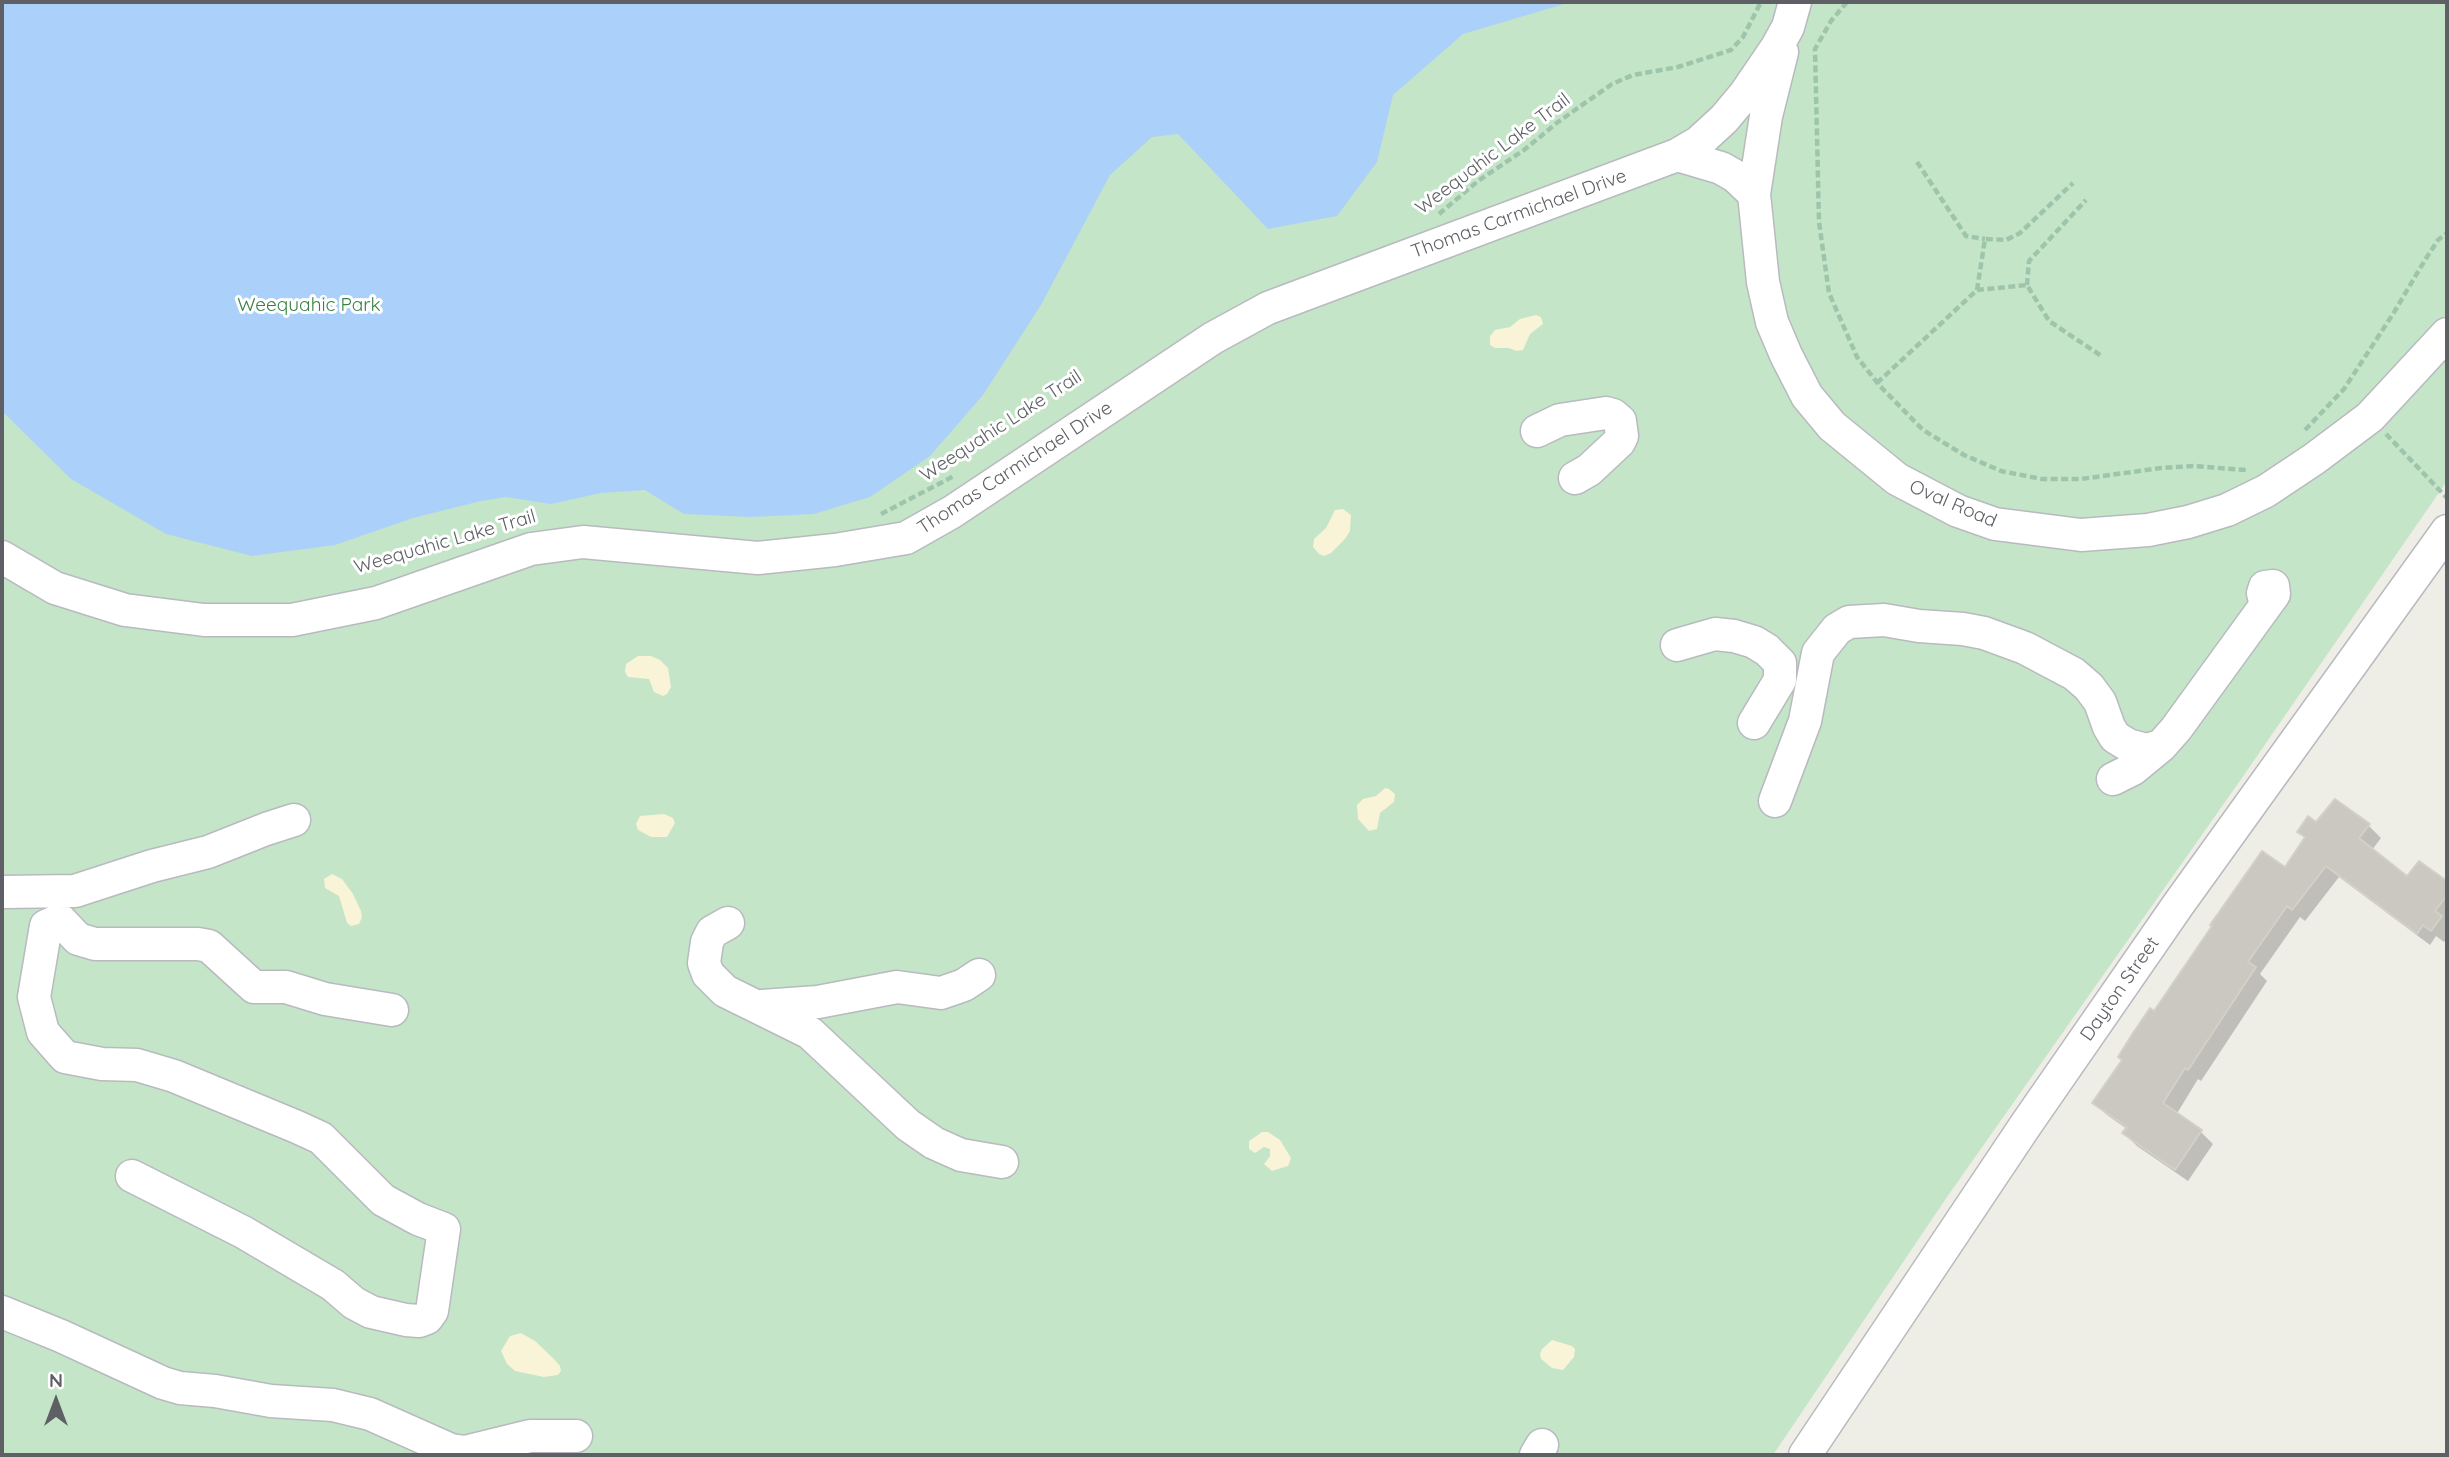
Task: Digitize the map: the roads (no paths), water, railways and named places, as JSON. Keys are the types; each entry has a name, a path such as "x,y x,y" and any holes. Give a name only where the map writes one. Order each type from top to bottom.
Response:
{"street":[{"name":"Thomas Carmichael Drive","path":"2,557 55,589 125,610 204,620 292,620 376,603 531,549 583,541 758,558 835,550 906,538 952,512 1213,338 1268,308 1677,155 1699,142 1731,111 1770,57 1791,14"},
{"name":"Oval Road","path":"1791,14 1766,116 1754,194 1763,282 1772,322 1807,396 1832,426 1897,480 1948,506 1994,524 2081,536 2148,530 2227,510 2266,491 2315,459 2370,417 2447,334"},
{"path":"1677,155 1721,168 1735,176 1754,194"},
{"path":"1537,431 1560,420 1606,413 1620,421 1622,436 1619,442 1589,470 1575,478"},
{"name":"Dayton Street","path":"1805,1455 2025,1126 2178,905 2447,531"},
{"path":"2113,779 2133,769 2161,746 2176,729 2266,605"},
{"path":"1775,801 1805,721 1818,653 1837,629 1849,622 1861,620 1963,629 1984,633 2025,648 2074,674 2089,687 2100,702 2115,737 2128,745 2146,750 2161,746"},
{"path":"1677,645 1715,634 1754,642 1768,650 1780,663 1780,680 1754,723"},
{"path":"2,892 75,891 152,866 208,852 294,820"},
{"path":"132,1176 243,1231 333,1284 354,1303 371,1312 406,1321 427,1318 432,1311 444,1229 418,1219 383,1200 321,1138 297,1127 174,1076 137,1065 102,1064 65,1057 43,1032 34,997 46,926 60,920 78,939 95,944 209,946 254,987 286,987 325,999 392,1010"},
{"path":"728,923 712,932 707,942 704,963 708,974 725,991 810,1033 908,1125 934,1143 961,1155 1002,1162"},
{"path":"753,1005 779,1006 818,1002 897,987 941,993 964,985 979,975"},
{"path":"2,1312 163,1383 180,1388 271,1401 333,1405 370,1414 451,1450 465,1452 530,1436 576,1436"}],"water":[{"path":"2,2 1571,2 1463,34 1393,95 1377,162 1337,216 1268,229 1178,134 1152,137 1110,175 1041,305 983,395 930,456 870,497 814,514 751,517 684,514 645,490 601,493 551,504 506,497 413,518 335,545 252,556 166,534 71,479 2,411"}],"park label":[{"name":"Weequahic Park","path":"309,305"}]}
